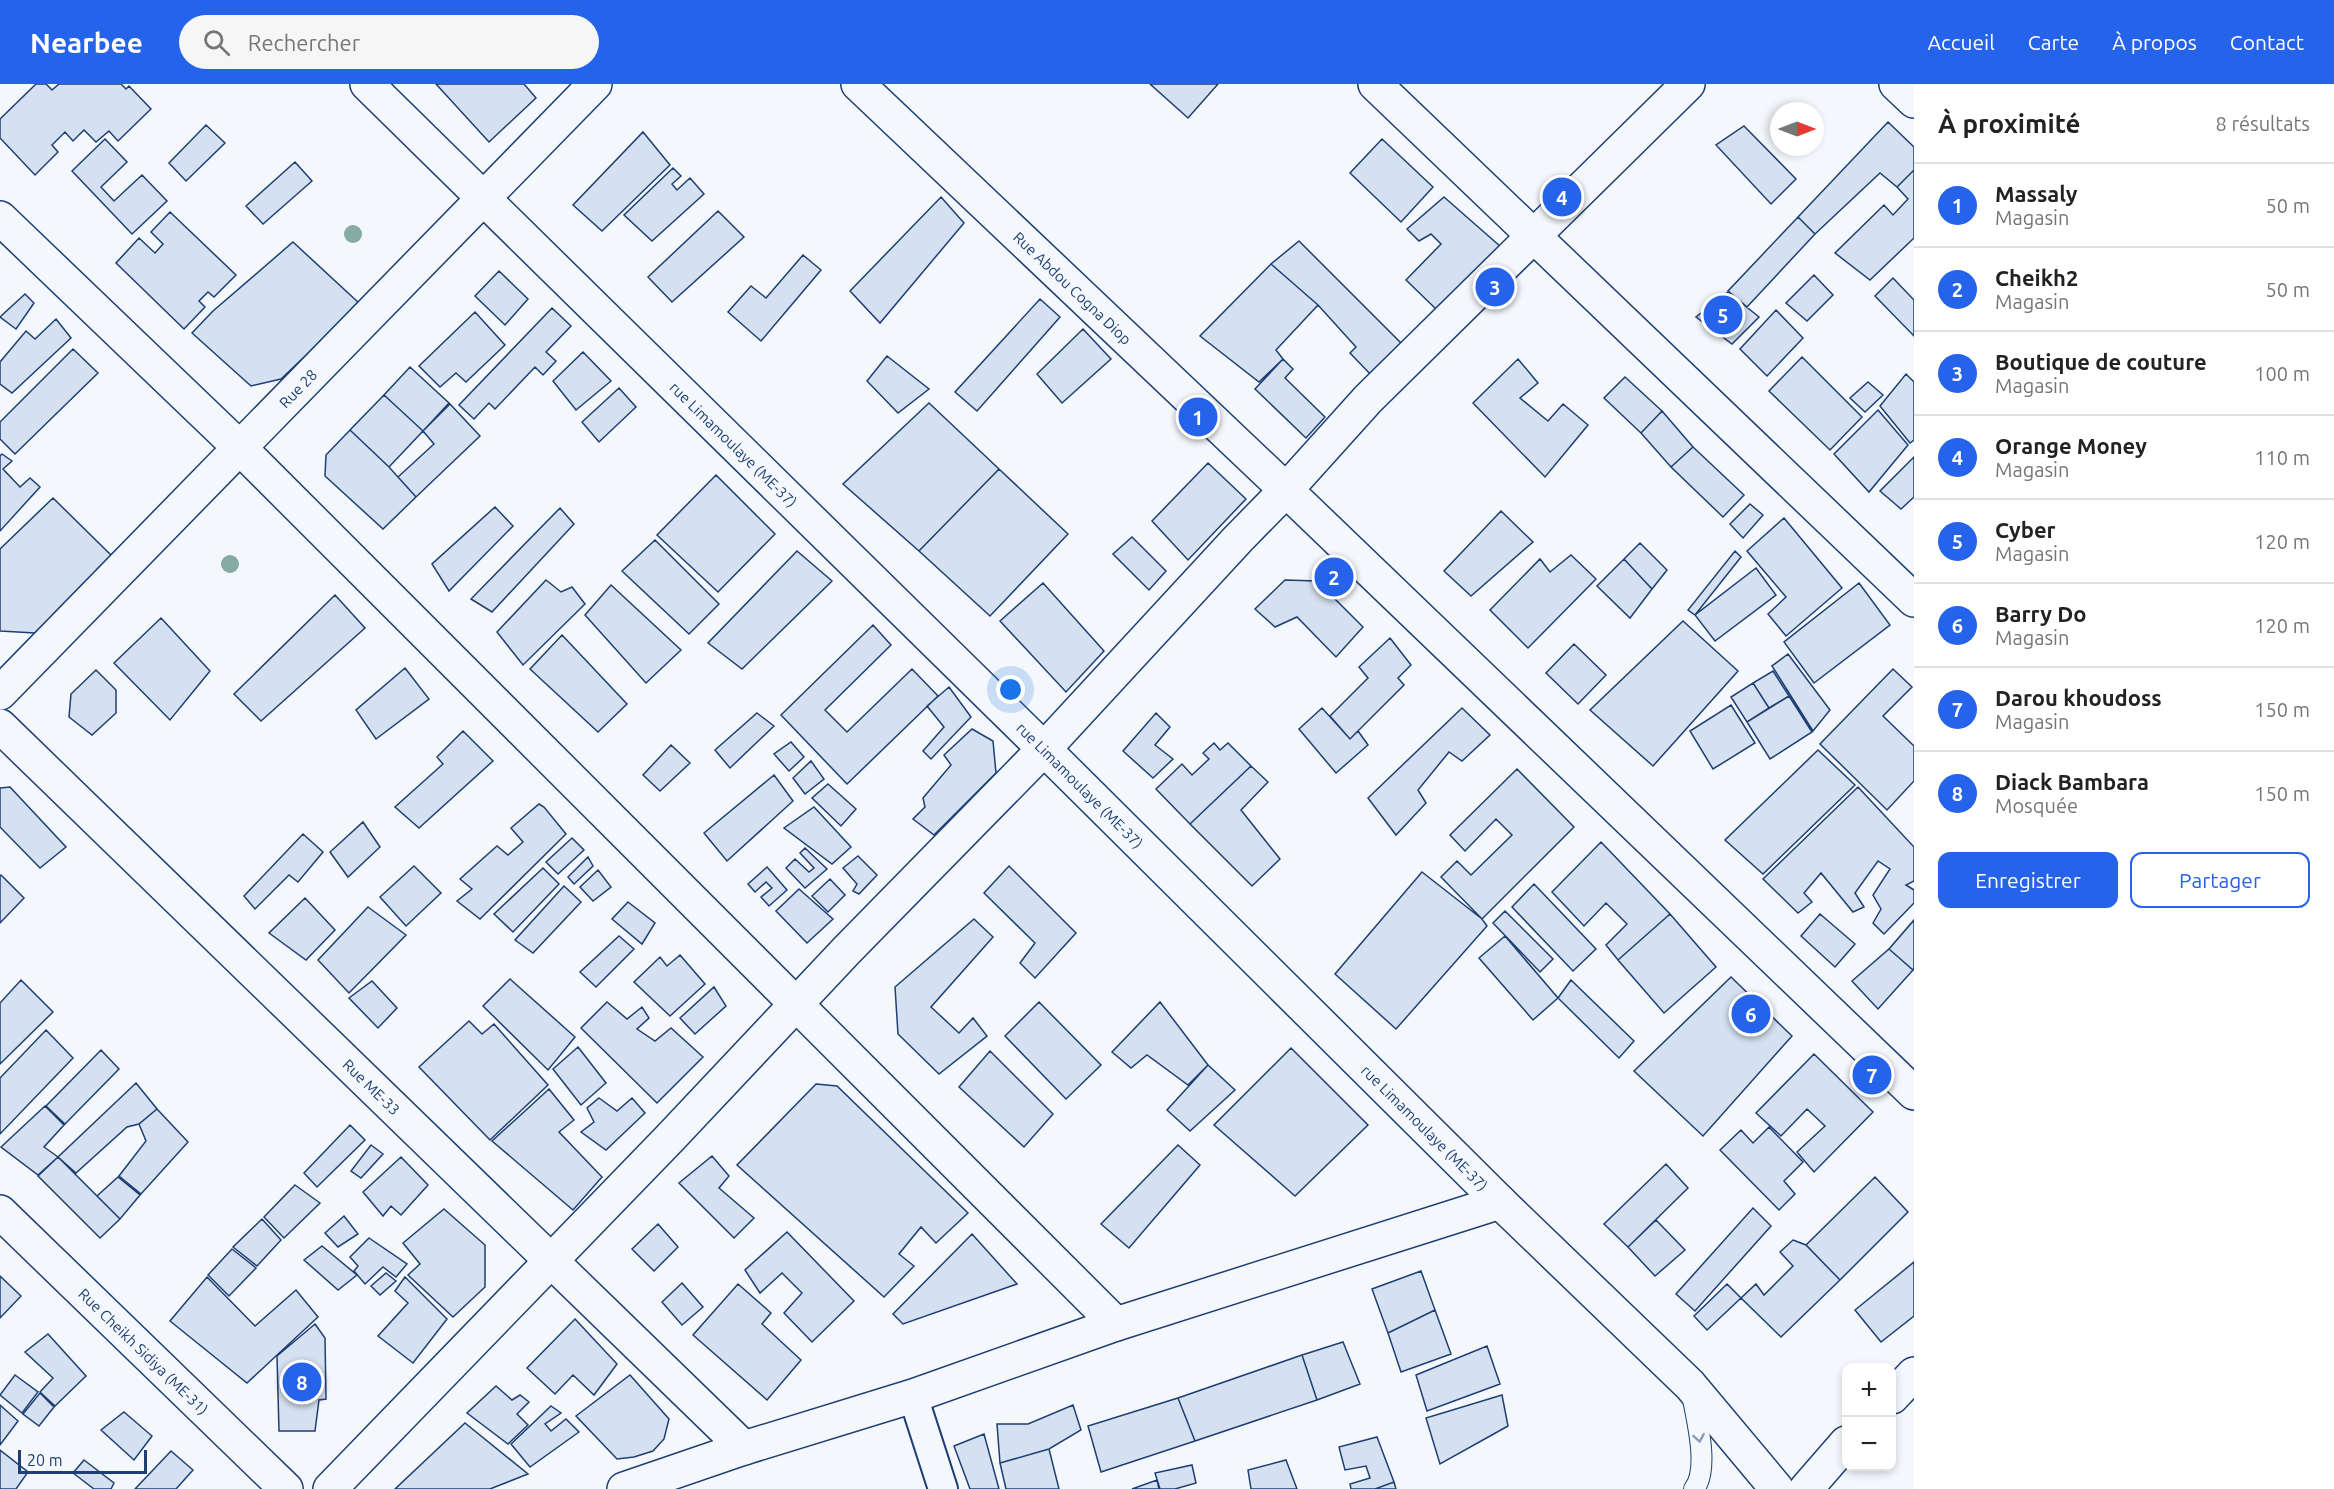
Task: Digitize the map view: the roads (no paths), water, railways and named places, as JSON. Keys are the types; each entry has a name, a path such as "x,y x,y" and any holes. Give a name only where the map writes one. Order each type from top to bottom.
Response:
{"street":[{"name":"rue Limamoulaye (ME-37)","path":"367,84 1044,749 1500,1202 1690,1385 1777,1489"},
{"name":"Rue 28","path":"0,693 595,84"},
{"name":"Rue Abdou Cogna Diop","path":"858,84 1287,490 1914,1093"},
{"path":"1376,84 1914,600"},
{"path":"330,1489 1044,749 1238,539 1287,490 1368,399 1688,84"},
{"path":"1896,84 1914,101"},
{"path":"0,218 240,448 1116,1324"},
{"name":"Rue ME-33","path":"0,726 744,1448"},
{"path":"624,1489 744,1448 913,1396 1116,1324 1500,1202"},
{"name":"Rue Cheikh Sidiya (ME-31)","path":"0,1212 286,1489"},
{"path":"1896,1393 1914,1374"},
{"path":"913,1396 943,1489"},
{"path":"1806,1489 1842,1448"}],"lane":[{"path":"1690,1385 1702,1454 1698,1484 1694,1489"}],"place":[{"name":"Orange Money","path":"1562,197"},
{"name":"Boutique de couture","path":"1495,287"},
{"name":"Cyber","path":"1723,315"},
{"name":"Massaly","path":"1198,417"},
{"name":"Cheikh2","path":"1334,577"},
{"name":"Barry Do","path":"1751,1014"},
{"name":"Darou khoudoss","path":"1872,1075"},
{"name":"Diack Bambara","path":"302,1382"}]}
